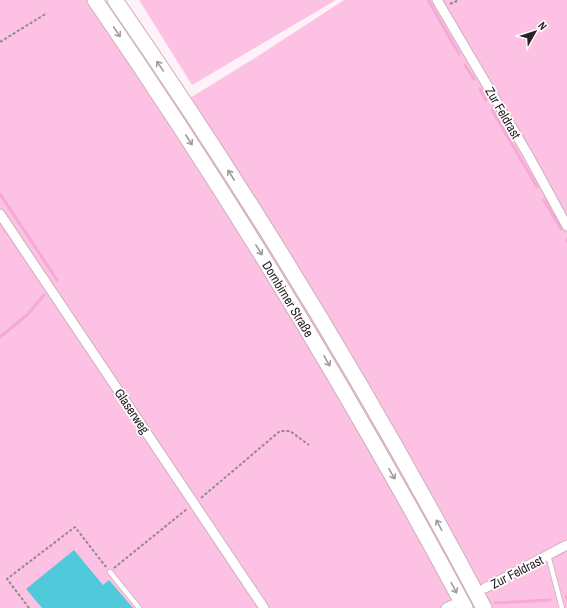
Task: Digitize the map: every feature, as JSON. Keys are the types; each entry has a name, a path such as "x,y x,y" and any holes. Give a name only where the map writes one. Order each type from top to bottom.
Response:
{"main road":[{"name":"Dornbirner Straße","path":"95,0 182,129 281,285 366,428 454,607"},
{"name":"Dornbirner Straße","path":"115,0 187,106 310,300 421,493 484,608"}],"street":[{"name":"Zur Feldrast","path":"437,0 527,154 567,226"},
{"name":"Glaserweg","path":"0,214 264,608"},
{"name":"Zur Feldrast","path":"485,588 567,546"}],"lane":[{"name":"Zur Feldrast","path":"548,555 562,608"},
{"path":"110,572 139,608"}],"path":[{"path":"0,42 47,13"},
{"path":"29,608 7,579 75,527 110,572 194,504 280,431 290,431 309,445"}],"shaded area":[{"path":"0,0 95,0 177,106 344,0 567,0 567,608 0,608"},
{"path":"139,0 336,0 192,85"}],"building":[{"path":"74,550 103,585 109,580 133,608 42,608 26,589"}],"waterway":[{"path":"428,0 459,54"},
{"path":"465,65 474,79"},
{"path":"480,89 486,100"},
{"path":"492,110 537,187"},
{"path":"0,194 57,280"},
{"path":"544,200 561,229"},
{"path":"0,337 27,315 44,295"},
{"path":"495,603 550,600"}]}
